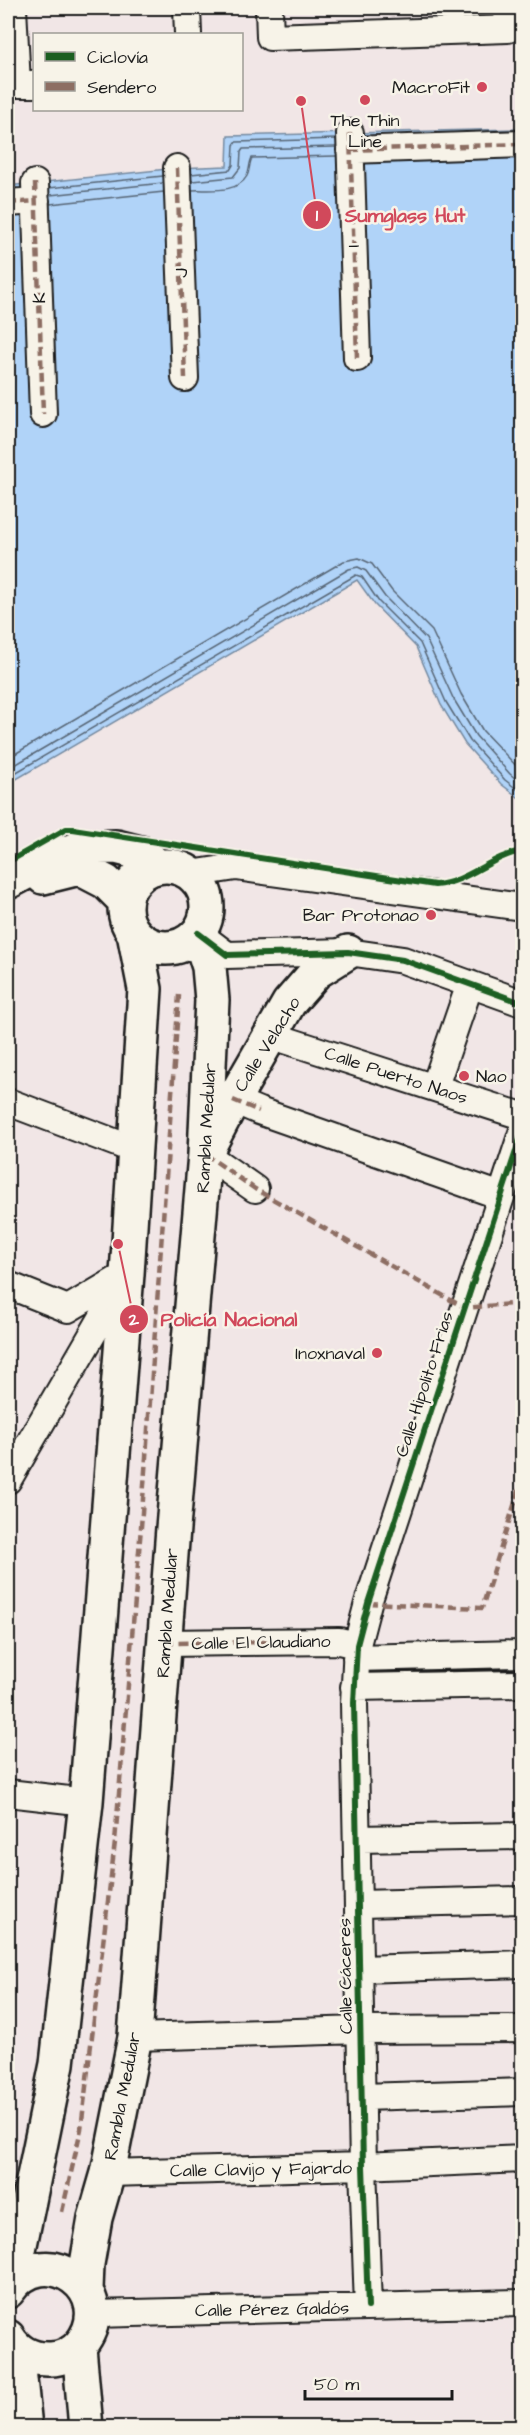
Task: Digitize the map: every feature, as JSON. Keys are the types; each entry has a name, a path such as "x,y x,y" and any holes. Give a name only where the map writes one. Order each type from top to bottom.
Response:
{"main road":[{"path":"8,882 59,855 81,848 116,848 144,854 158,867"},
{"path":"10,2287 57,2064 86,1802 127,1274 145,989 134,933 126,919 125,901 129,888 144,872 158,867 178,868 191,874 202,891 207,906 206,920 198,933 186,942 164,948 154,946 134,933"},
{"path":"8,887 24,886 52,873 79,868 106,882 125,901"},
{"name":"Rambla Medular","path":"79,2347 91,2326 87,2264 135,2037 205,1154 212,1000 209,967 198,933"},
{"name":"Calle Velacho","path":"205,1154 246,1105 270,1035 289,1003 316,972 348,952"},
{"path":"10,2287 30,2272 51,2268 77,2279 89,2302"},
{"path":"12,2343 35,2358 55,2359 68,2355 79,2347"},
{"path":"12,2343 25,2427"},
{"path":"79,2347 86,2427"}],"street":[{"path":"13,8 25,43 17,84 33,84"},
{"path":"187,8 188,33"},
{"path":"269,8 270,37 508,29 507,8"},
{"name":"I","path":"357,358 350,142 522,144"},
{"name":"J","path":"177,168 185,378"},
{"name":"K","path":"8,203 35,192 43,414"},
{"path":"191,874 237,867 522,907"},
{"path":"198,933 227,955 348,952 403,960 522,1003"},
{"path":"435,1086 470,984"},
{"name":"Calle Puerto Naos","path":"270,1035 435,1086 522,1116"},
{"path":"8,1102 135,1150"},
{"path":"246,1105 501,1196"},
{"name":"Calle Hipolito Frias","path":"357,1651 365,1613 522,1133"},
{"path":"205,1154 255,1189"},
{"path":"8,1285 68,1309 127,1274"},
{"path":"8,1480 127,1274"},
{"name":"Calle El Claudiano","path":"165,1643 339,1641 357,1651 522,1654"},
{"name":"Calle Cáceres","path":"357,1651 354,1687 363,2166 368,2307"},
{"path":"354,1687 522,1684"},
{"path":"8,1793 86,1802"},
{"path":"358,1839 522,1836"},
{"path":"359,1904 522,1900"},
{"path":"360,1969 522,1964"},
{"path":"135,2037 362,2030 522,2029"},
{"path":"362,2097 522,2092"},
{"name":"Calle Clavijo y Fajardo","path":"108,2172 363,2166 522,2159"},
{"name":"Calle Pérez Galdós","path":"89,2302 368,2307 522,2303"}],"water":[{"path":"522,129 522,800 501,784 465,744 441,705 416,647 375,605 357,580 8,784 8,186 177,168 227,166 228,136"}],"marked path":[{"path":"350,133 357,358"},
{"path":"350,150 522,144"},
{"path":"177,168 185,378"},
{"path":"35,183 43,414"},
{"path":"8,203 36,201"},
{"path":"62,2212 81,2129 115,1842 141,1527 179,995"},
{"path":"233,1100 259,1111"},
{"path":"205,1154 255,1189 465,1308 522,1303"},
{"path":"368,1603 482,1608 522,1480"},
{"path":"165,1643 283,1642"}],"cycle path":[{"path":"8,862 66,829 73,829 435,885 458,880 500,858 522,851"},
{"path":"198,933 227,955 348,952 403,960 522,1003"},
{"path":"368,2307 354,1703 357,1645 368,1603 522,1133"}],"place":[{"name":"MacroFit","path":"482,87"},
{"name":"The Thin Line","path":"365,100"},
{"name":"Sumglass Hut","path":"301,101"},
{"name":"Bar Protonao","path":"431,915"},
{"name":"Nao","path":"464,1076"},
{"name":"Policía Nacional","path":"118,1244"},
{"name":"Inoxnaval","path":"377,1353"}]}
